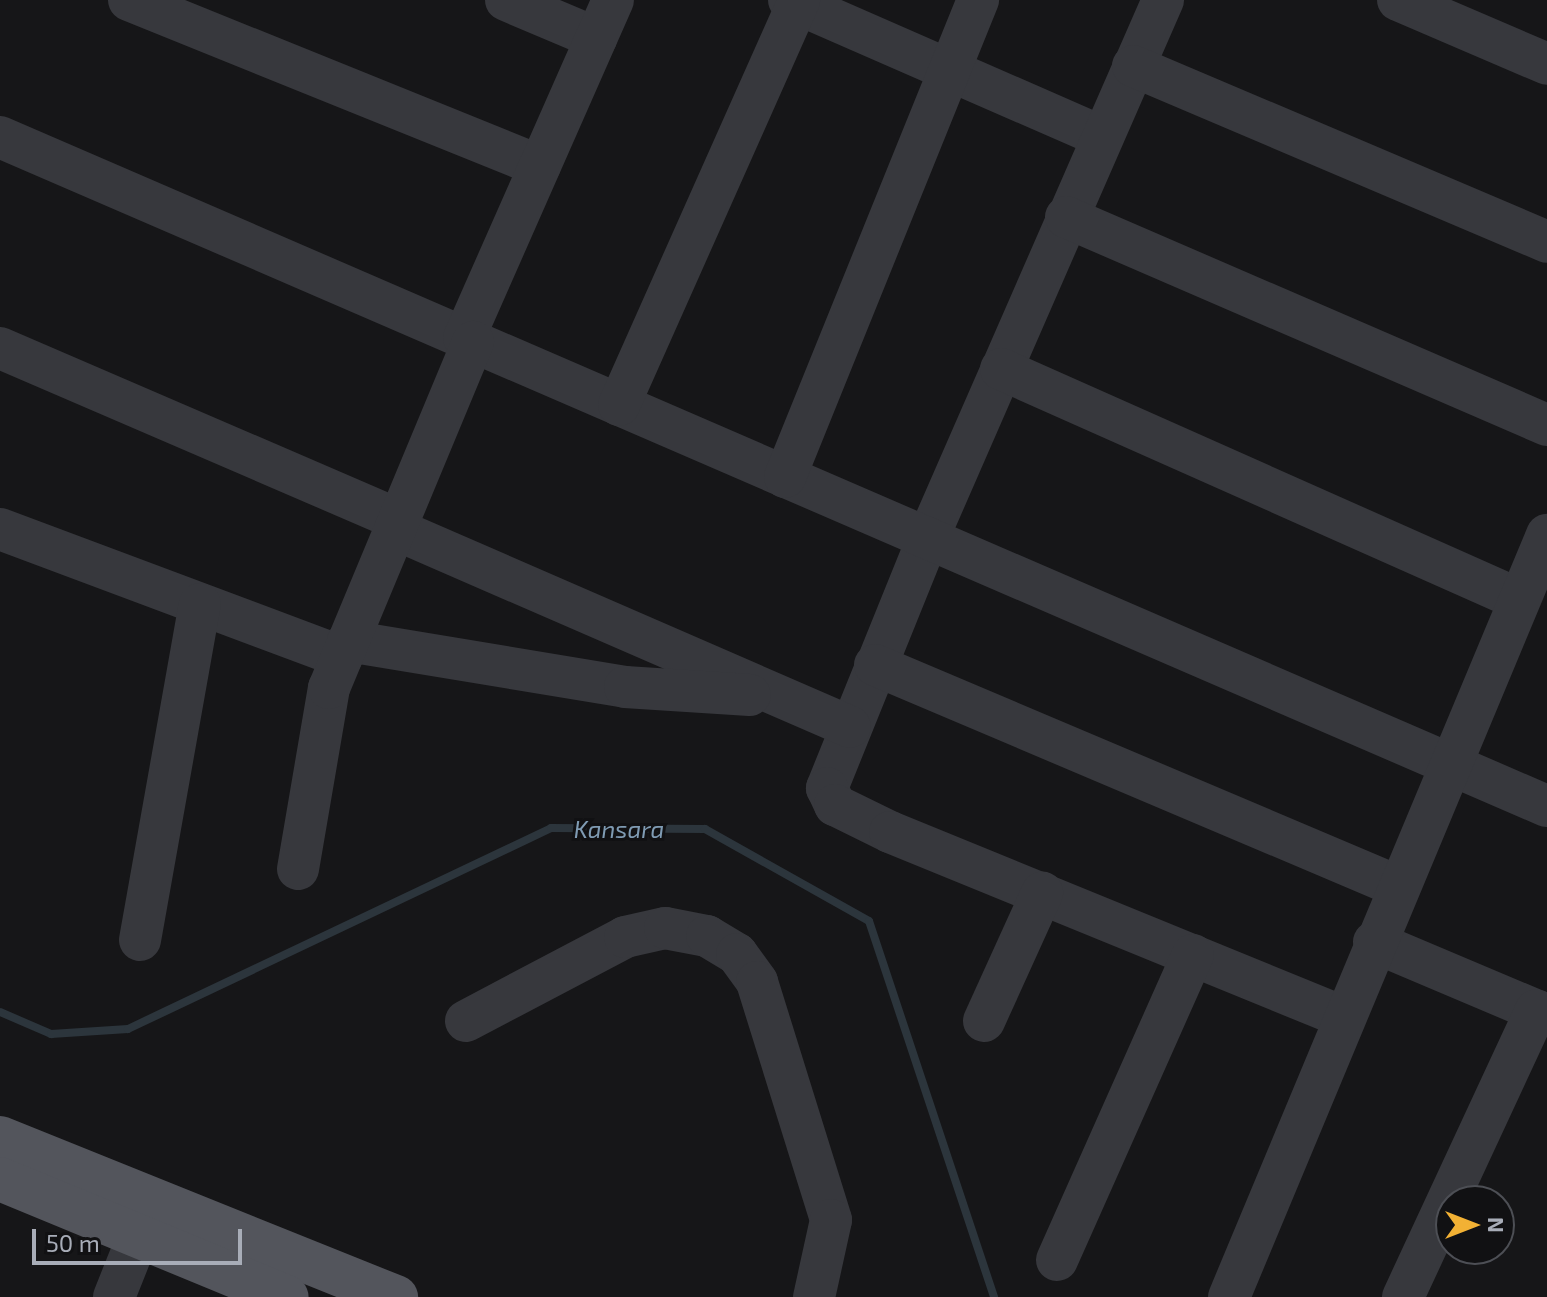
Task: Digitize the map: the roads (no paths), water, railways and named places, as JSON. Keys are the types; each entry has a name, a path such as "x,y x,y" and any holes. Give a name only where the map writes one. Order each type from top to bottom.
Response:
{"main road":[{"path":"0,1138 287,1297"},
{"path":"0,1179 146,1219 396,1297"}],"street":[{"path":"129,0 540,166"},
{"path":"506,0 596,38"},
{"path":"298,869 321,712 540,166 613,0"},
{"path":"785,477 978,0"},
{"path":"1163,0 928,538 829,778 835,805 1344,1017"},
{"path":"1398,0 1547,64"},
{"path":"619,405 795,1 1101,136"},
{"path":"1133,66 1547,242"},
{"path":"0,137 1547,806"},
{"path":"1066,217 1547,425"},
{"path":"0,348 850,727"},
{"path":"1001,369 1518,599"},
{"path":"0,529 200,604 345,649 642,689 779,697"},
{"path":"1229,1297 1447,763 1547,535"},
{"path":"140,940 200,604"},
{"path":"875,665 1397,886"},
{"path":"984,1021 1042,893"},
{"path":"466,1021 625,937 665,928 707,936 737,954 757,982 831,1220 828,1259 814,1297"},
{"path":"1374,942 1542,1012 1408,1296"},
{"path":"1057,1260 1193,955"},
{"path":"114,1297 146,1219"}],"waterway":[{"name":"Kansara","path":"0,1012 51,1034 128,1029 551,828 705,829 869,921 994,1297"}]}
